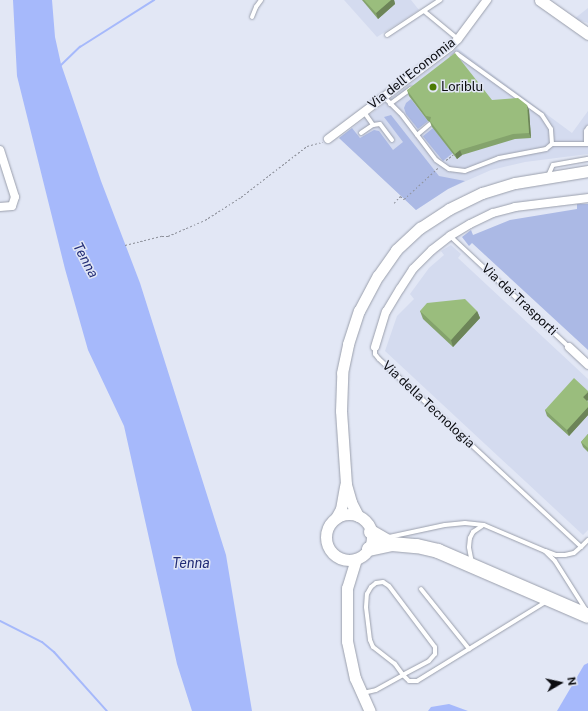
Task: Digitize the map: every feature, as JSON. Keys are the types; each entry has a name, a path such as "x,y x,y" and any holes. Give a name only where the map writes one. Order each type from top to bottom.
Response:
{"highway":[{"path":"368,549 382,538 438,551 588,615"}],"main road":[{"path":"543,1 588,34"},
{"path":"382,538 358,516 350,502 346,484 341,411 342,372 348,344 359,311 378,276 396,250 420,228 449,209 482,193 515,183 588,171"},
{"path":"346,484 341,509 331,523 326,536 329,550 340,559 347,588 347,641 355,678 370,711"},
{"path":"336,518 343,515 358,516"},
{"path":"347,588 356,559 368,549 372,538 382,538"},
{"path":"340,559 356,559"}],"street":[{"name":"Via dell'Economia","path":"328,139 450,47 458,39 487,0"},
{"path":"0,150 15,197 12,206 0,207"},
{"name":"Via della Tecnologia","path":"375,347 386,312 400,289 413,270 427,254 450,236 493,213 515,207 588,198"},
{"name":"Via dei Trasporti","path":"569,347 588,365"}],"lane":[{"path":"252,17 256,7 262,0"},
{"path":"388,35 440,0"},
{"path":"424,11 458,39"},
{"path":"450,47 457,54 542,115 551,129 552,144"},
{"path":"451,58 457,54"},
{"path":"390,104 415,86"},
{"path":"384,96 402,115 441,165 449,169 465,171 499,158 546,149 552,144 587,144 586,131 588,128"},
{"path":"363,112 373,125"},
{"path":"361,133 373,125 380,124 392,140"},
{"path":"417,135 430,124"},
{"path":"548,177 553,165 588,159"},
{"name":"Via dei Trasporti","path":"450,236 569,347"},
{"name":"Via della Tecnologia","path":"375,347 375,354 379,359 581,547"},
{"path":"382,538 445,525 465,523 484,525 556,555 574,553 588,540"},
{"path":"473,566 469,547 470,538 478,527 484,525"},
{"path":"545,551 555,561 588,615"},
{"path":"361,694 376,690 403,675 430,661 435,654 435,646 389,586 383,582 376,583 371,587 367,594 366,607 370,640 373,647 394,664 403,675 409,681 417,681 550,599"},
{"path":"421,589 468,649"}],"path":[{"path":"126,245 162,236 168,236 205,220 241,197 307,146 328,139"},
{"path":"394,203 400,196 404,199 453,154"}],"shaded area":[{"path":"344,0 411,0 419,10 377,37"},
{"path":"588,8 588,23 574,19"},
{"path":"457,48 572,133 588,111 588,154 525,162 491,170 448,189 416,210 339,138"},
{"path":"411,99 428,121 418,129 406,114 404,108 406,103"},
{"path":"391,115 439,176 465,181 448,189 416,210 339,138 352,128 360,138 374,130 379,131 393,150 403,142 384,117"},
{"path":"433,128 453,153 443,161 423,136"},
{"path":"577,204 588,204 588,350 472,243 469,246 462,237 471,230 473,235 510,220 577,209"},
{"path":"451,245 461,254 458,258 588,379 588,530 583,535 385,351 397,316 414,299 410,294 429,268 444,255 441,251"}],"water":[{"name":"Tenna","path":"13,0 52,0 55,37 61,64 101,181 140,283 226,555 252,711 192,711 177,664 124,426 88,350 65,269 17,76"},
{"path":"588,663 588,711 557,711 584,665"},
{"path":"449,704 468,711 428,711 431,707"}],"building":[{"path":"364,0 391,0 376,13"},
{"path":"455,53 492,100 518,98 527,105 529,133 513,134 460,150 455,154 430,121 431,117 426,116 407,90"},
{"path":"465,299 477,311 451,340 420,311 427,303"},
{"path":"574,378 588,391 583,397 588,402 588,407 567,430 545,410"},
{"path":"588,434 588,448 581,442"}],"waterway":[{"path":"60,66 80,47 154,0"},
{"path":"0,621 42,642 54,652 107,711"}],"place":[{"name":"Loriblu","path":"433,87"}]}
